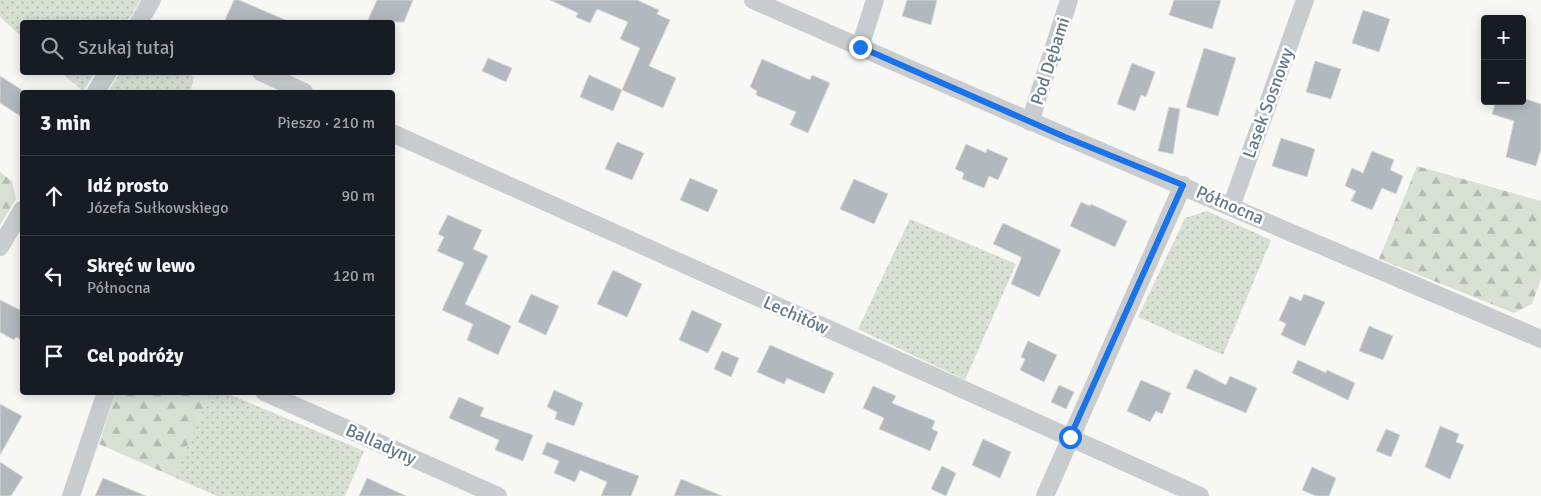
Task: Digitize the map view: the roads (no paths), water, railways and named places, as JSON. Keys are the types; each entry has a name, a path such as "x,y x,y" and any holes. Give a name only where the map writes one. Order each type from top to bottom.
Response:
{"street":[{"name":"Północna","path":"753,0 1030,122 1183,185 1541,339"},
{"path":"860,47 875,0"},
{"name":"Pod Dębami","path":"1030,122 1069,0"},
{"name":"Lasek Sosnowy","path":"1231,206 1300,1"},
{"path":"97,90 106,75"},
{"path":"267,75 300,90"},
{"name":"Lechitów","path":"395,133 754,297 1200,496"},
{"path":"1044,496 1183,185"},
{"path":"0,247 20,213"},
{"path":"71,496 105,395"},
{"name":"Balladyny","path":"271,395 498,496"}]}
